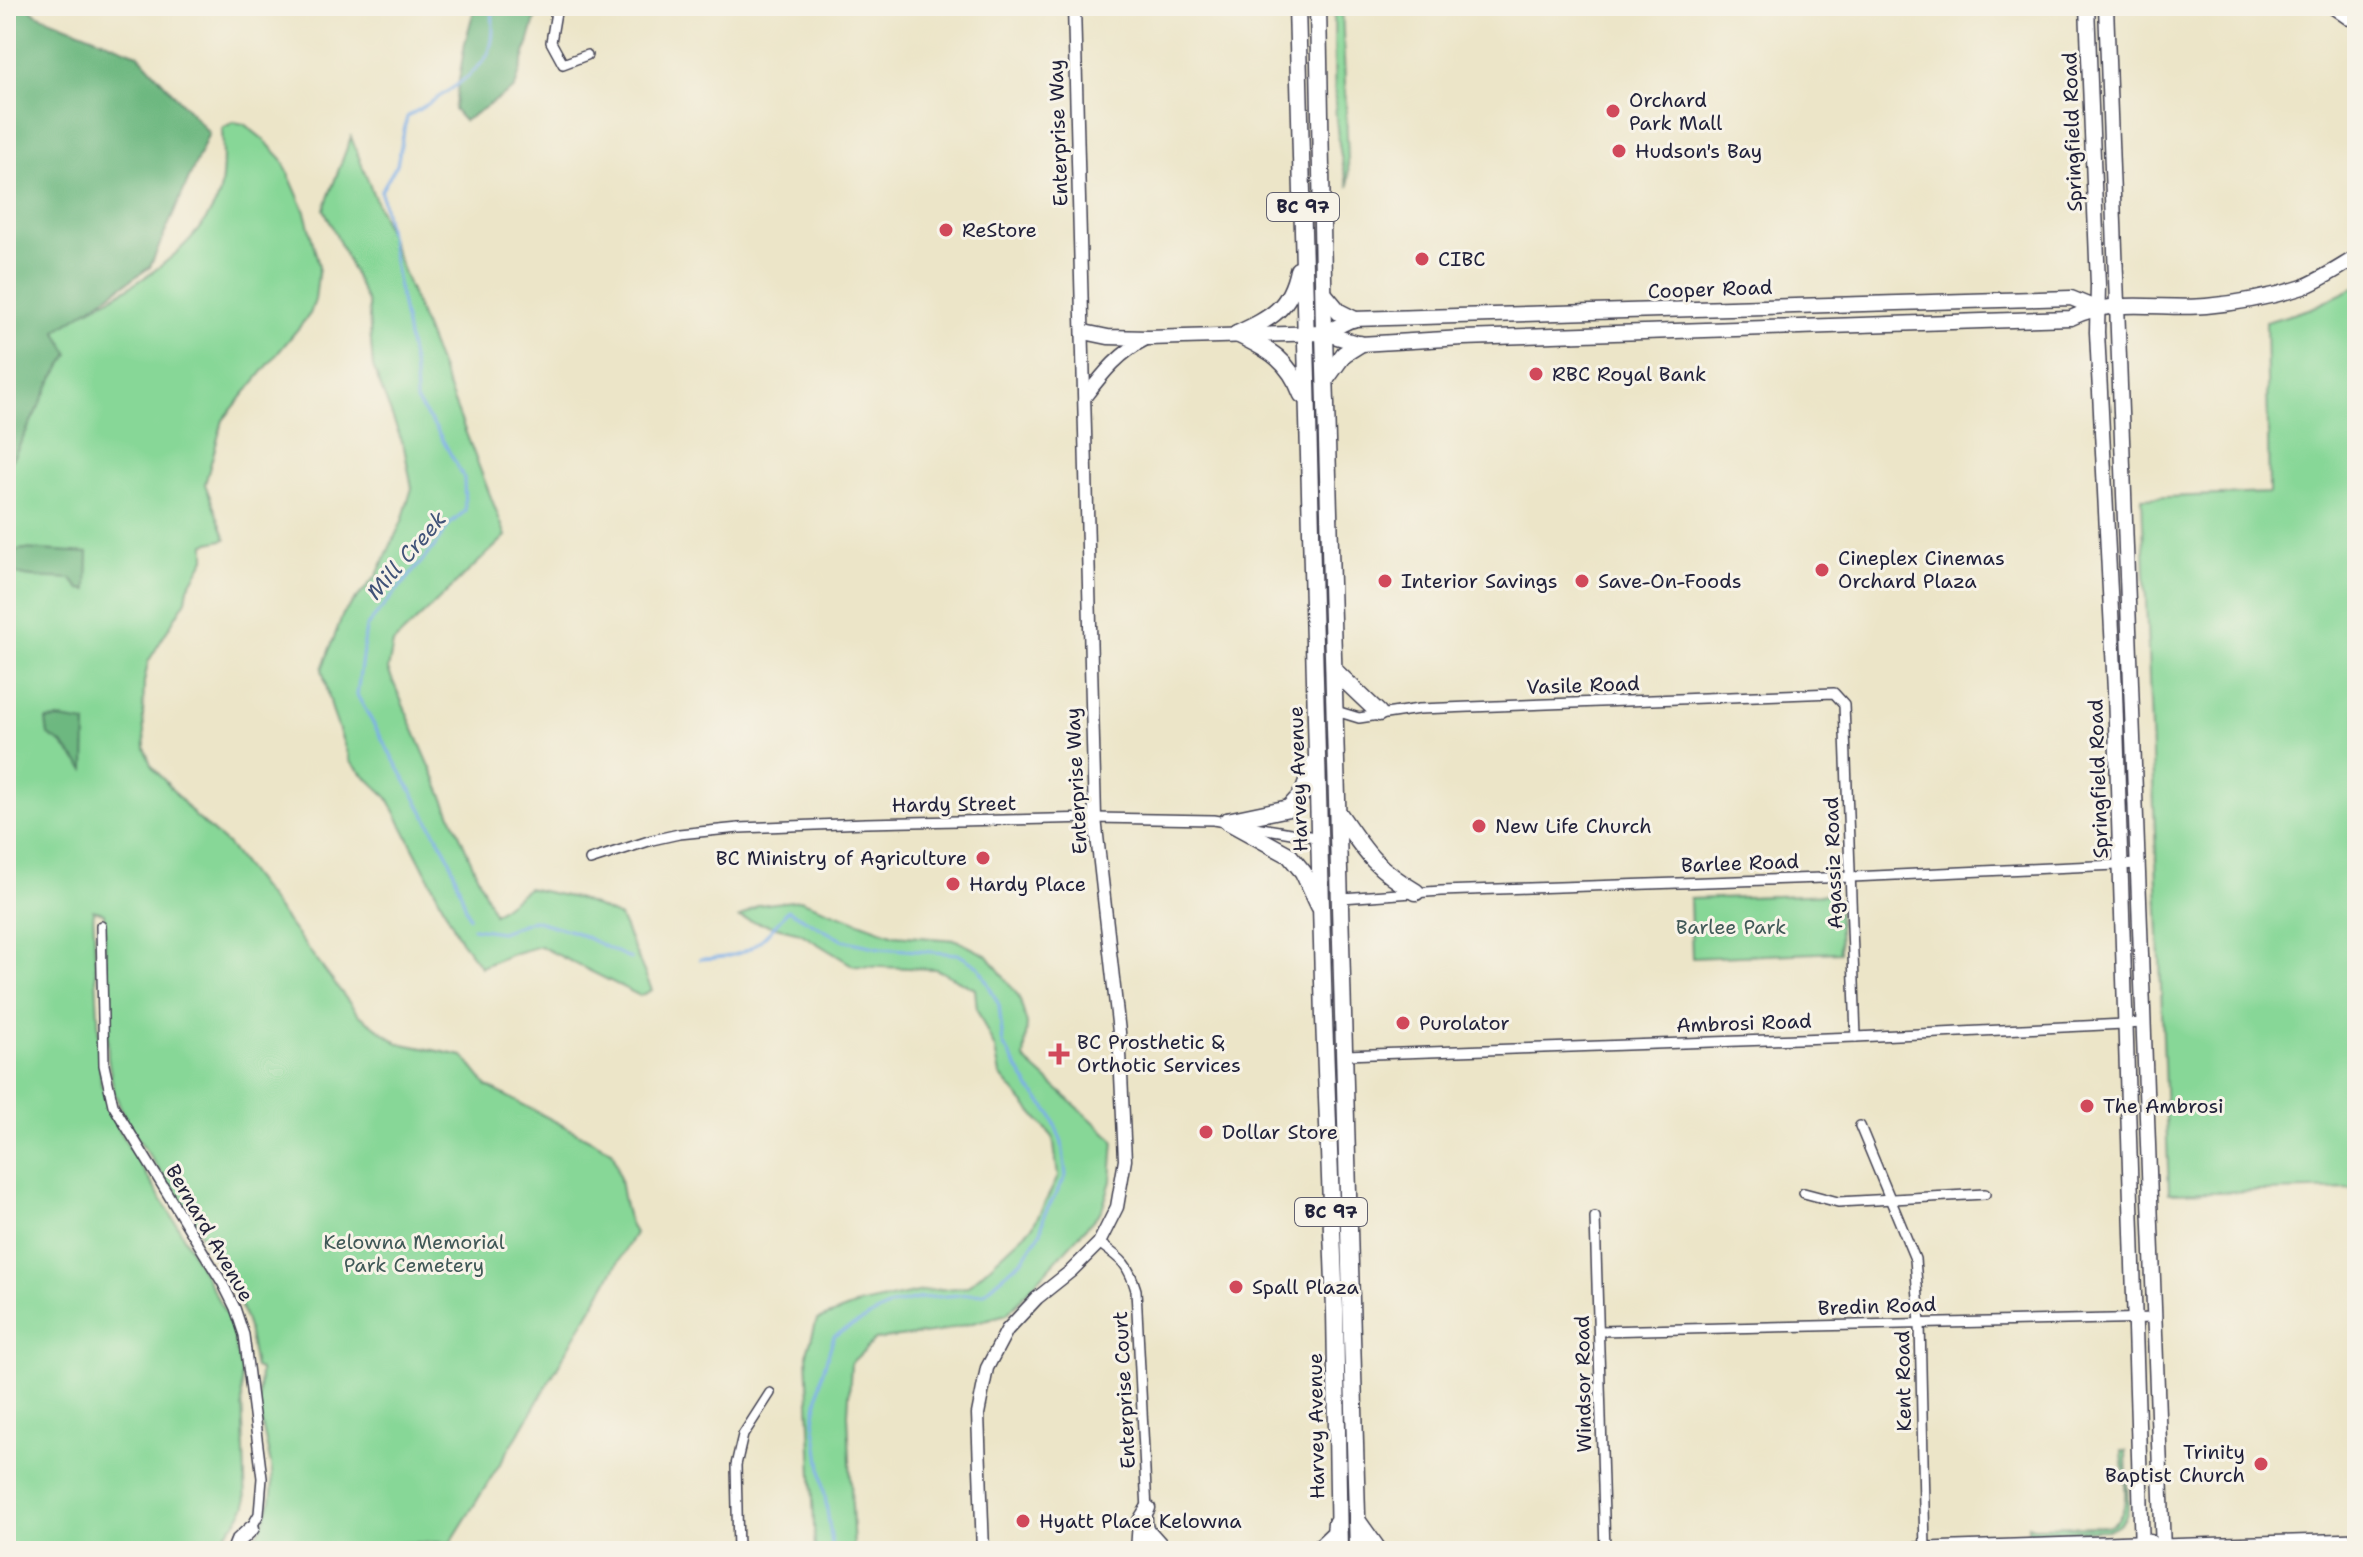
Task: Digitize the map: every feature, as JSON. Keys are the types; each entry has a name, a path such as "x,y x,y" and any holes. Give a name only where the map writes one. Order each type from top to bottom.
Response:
{"highway":[{"name":"Harvey Avenue","path":"1297,6 1324,1018 1335,1310 1339,1551"},
{"name":"Harvey Avenue","path":"1318,6 1324,333 1340,814 1358,1551"},
{"path":"1237,334 1279,311 1294,290 1303,245"},
{"path":"1324,294 1339,312 1353,319"},
{"path":"1237,334 1281,359 1296,380 1307,408"},
{"path":"1326,379 1344,354 1360,344"},
{"path":"1315,665 1324,696 1336,711"},
{"path":"1334,670 1379,713"},
{"path":"1227,821 1289,808 1303,793 1317,754"},
{"path":"1340,814 1370,859 1387,875 1416,892"},
{"path":"1227,821 1289,855 1303,872 1321,910"},
{"path":"1321,838 1332,852 1341,877"},
{"path":"1324,1018 1334,1044 1345,1055"},
{"path":"1316,1551 1335,1533 1338,1513"},
{"path":"1357,1520 1379,1551"}],"main road":[{"name":"Springfield Road","path":"2087,6 2097,332 2115,691 2137,1319 2152,1548"},
{"name":"Springfield Road","path":"2106,6 2156,1318 2152,1548"},
{"name":"Cooper Road","path":"1084,332 1108,337 1148,338 1324,333 1360,344 2071,318 2082,312 2116,307 2204,306 2254,300 2305,286 2357,257"},
{"name":"Cooper Road","path":"1324,333 1353,319 2071,298 2098,309"},
{"path":"1138,1551 1140,1521 1148,1508"},
{"path":"234,1551 238,1541 252,1528"},
{"path":"1150,1533 1166,1551"},
{"path":"1884,1551 2152,1548"}],"street":[{"path":"557,6 551,42 563,64 587,55"},
{"name":"Enterprise Way","path":"983,1551 978,1414 987,1368 1007,1330 1037,1298 1099,1243 1117,1207 1125,1160 1119,1032 1095,818 1074,6"},
{"path":"2328,6 2348,20 2357,11"},
{"path":"1085,397 1116,359 1148,338"},
{"name":"Vasile Road","path":"1336,711 1359,718 1419,709 1834,693"},
{"name":"Agassiz Road","path":"1834,693 1844,704 1856,1037"},
{"name":"Hardy Street","path":"590,860 679,834 739,828 1095,818 1227,821 1321,838"},
{"name":"Barlee Road","path":"1342,898 1416,892 2139,864"},
{"name":"Bernard Avenue","path":"101,926 104,1065 113,1105 223,1284 244,1335 262,1478 261,1506 252,1528"},
{"name":"Ambrosi Road","path":"1345,1055 1856,1037 2144,1023"},
{"name":"Kent Road","path":"1860,1126 1915,1259 1920,1323 1925,1550"},
{"path":"1804,1193 1838,1202 1985,1194"},
{"name":"Windsor Road","path":"1595,1217 1605,1551"},
{"name":"Enterprise Court","path":"1099,1243 1122,1259 1130,1269 1136,1290 1149,1551"},
{"name":"Bredin Road","path":"1600,1331 2156,1318"},
{"path":"738,1551 736,1465 743,1435 770,1393"},
{"path":"223,1551 252,1528"},
{"path":"2152,1548 2357,1538"}],"green space":[{"path":"6,6 28,6 36,14 138,54 209,133 150,267 56,331 69,354 51,382 6,472"},
{"path":"475,6 539,6 515,88 464,121 454,110 465,43"},
{"path":"1334,6 1342,6 1349,187 1336,121"},
{"name":"Kelowna Memorial Park Cemetery","path":"6,33 54,326 124,290 167,261 187,243 220,194 222,128 234,122 244,124 282,159 305,212 319,266 310,314 223,420 205,484 226,539 205,544 205,559 188,588 186,600 148,662 143,716 145,748 151,765 196,817 228,845 358,1014 398,1043 463,1056 487,1086 612,1151 616,1162 627,1214 635,1233 521,1430 451,1542 401,1543 389,1549 355,1551 252,1551 265,1520 272,1487 270,1459 259,1407 260,1370 255,1368 248,1328 237,1295 183,1205 127,1123 114,1092 108,1059 104,913 93,910 101,1084 118,1129 176,1223 230,1321 241,1370 246,1505 237,1521 210,1551 6,1551"},
{"path":"351,137 506,536 393,643 388,670 494,914 528,888 579,899 620,917 652,990 640,996 540,946 481,967 461,941 388,798 350,762 333,713 322,669 343,614 377,575 402,521 412,488 404,447 373,367 368,304 324,209"},
{"path":"2357,286 2357,1189 2169,1193 2142,498 2269,493 2266,322 2312,308"},
{"path":"24,549 88,553 87,590 80,589 71,579 28,577 6,567 6,552"},
{"path":"46,720 86,723 85,770 61,743 48,735"},
{"name":"Barlee Park","path":"1831,894 1838,901 1840,952 1692,958 1690,899"},
{"path":"800,900 894,935 956,940 988,956 1019,997 1027,1024 1024,1059 1114,1140 1111,1181 1102,1210 1007,1314 938,1332 875,1340 851,1363 848,1414 854,1551 815,1551 807,1353 817,1320 857,1305 923,1291 967,1287 1033,1226 1058,1177 1053,1137 1000,1075 995,1049 977,1010 975,989 936,969 854,966 800,933 739,918 759,905"},
{"path":"2122,1451 2126,1451 2128,1509 2121,1522 2107,1530 2028,1532 2028,1525 2107,1526 2116,1521 2124,1505 2125,1494"}],"waterway":[{"name":"Mill Creek","path":"469,917 449,857 357,695 366,627 450,524 465,511 464,478 437,430 416,401 415,375 381,191 397,164 407,117 462,81 487,56 492,38 492,6"},
{"name":"Mill Creek","path":"700,959 730,956 751,948 788,910 842,940 880,948 958,954 979,967 999,1005 1003,1044 1031,1090 1051,1114 1062,1143 1066,1176 1044,1215 1041,1232 1024,1258 984,1293 922,1298 891,1305 834,1336 822,1374 814,1420 833,1551"},
{"name":"Mill Creek","path":"473,928 501,932 533,920 575,932 631,959"}],"place":[{"name":"Orchard Park Mall","path":"1613,111"},
{"name":"Hudson's Bay","path":"1619,151"},
{"name":"ReStore","path":"946,230"},
{"name":"CIBC","path":"1422,259"},
{"name":"RBC Royal Bank","path":"1536,374"},
{"name":"Cineplex Cinemas Orchard Plaza","path":"1822,570"},
{"name":"Interior Savings","path":"1385,581"},
{"name":"Save-On-Foods","path":"1582,581"},
{"name":"New Life Church","path":"1479,826"},
{"name":"BC Ministry of Agriculture","path":"983,858"},
{"name":"Hardy Place","path":"953,884"},
{"name":"Purolator","path":"1403,1023"},
{"name":"BC Prosthetic & Orthotic Services","path":"1059,1054"},
{"name":"The Ambrosi","path":"2087,1106"},
{"name":"Dollar Store","path":"1206,1132"},
{"name":"Spall Plaza","path":"1236,1287"},
{"name":"Trinity Baptist Church","path":"2261,1464"},
{"name":"Hyatt Place Kelowna","path":"1023,1521"}]}
